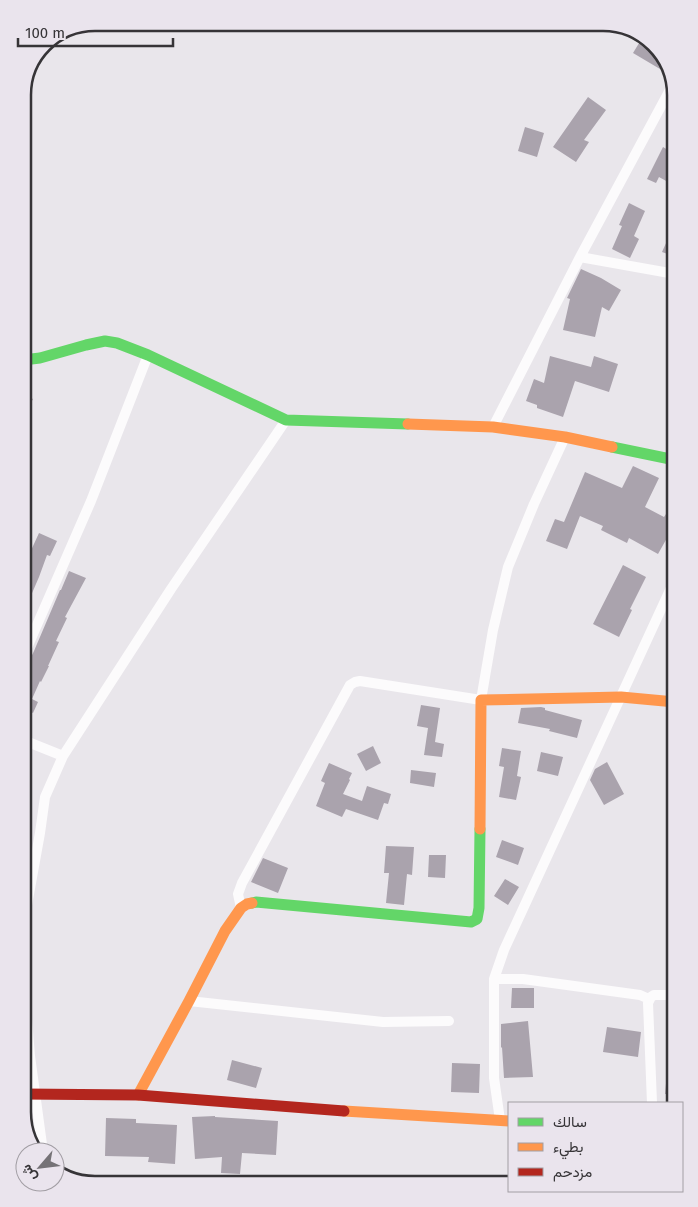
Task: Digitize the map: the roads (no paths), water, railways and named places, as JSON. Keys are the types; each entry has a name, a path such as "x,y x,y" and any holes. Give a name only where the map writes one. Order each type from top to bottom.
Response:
{"street":[{"path":"493,426 580,257 667,95"},
{"path":"580,257 667,272"},
{"path":"31,359 105,341 117,343 148,355 286,420 493,426 565,437 667,458"},
{"path":"31,638 91,501 148,355"},
{"path":"31,880 45,797 63,756 172,589 286,420"},
{"path":"138,1095 225,931 240,908 247,904 256,902 471,922 477,919 479,908 481,700 492,630 508,567 565,437"},
{"path":"31,1094 138,1095 288,1107 505,1120 494,1078 494,979 504,950 667,598"},
{"path":"240,908 238,894 242,883 350,685 354,682 360,681 481,700 621,697 667,701"},
{"path":"31,744 63,756"},
{"path":"494,979 523,980 640,995 649,1000"},
{"path":"652,1102 648,1007 649,1000 654,995 667,995"},
{"path":"189,1001 383,1022 449,1022"},
{"path":"31,1062 42,1142"}]}
